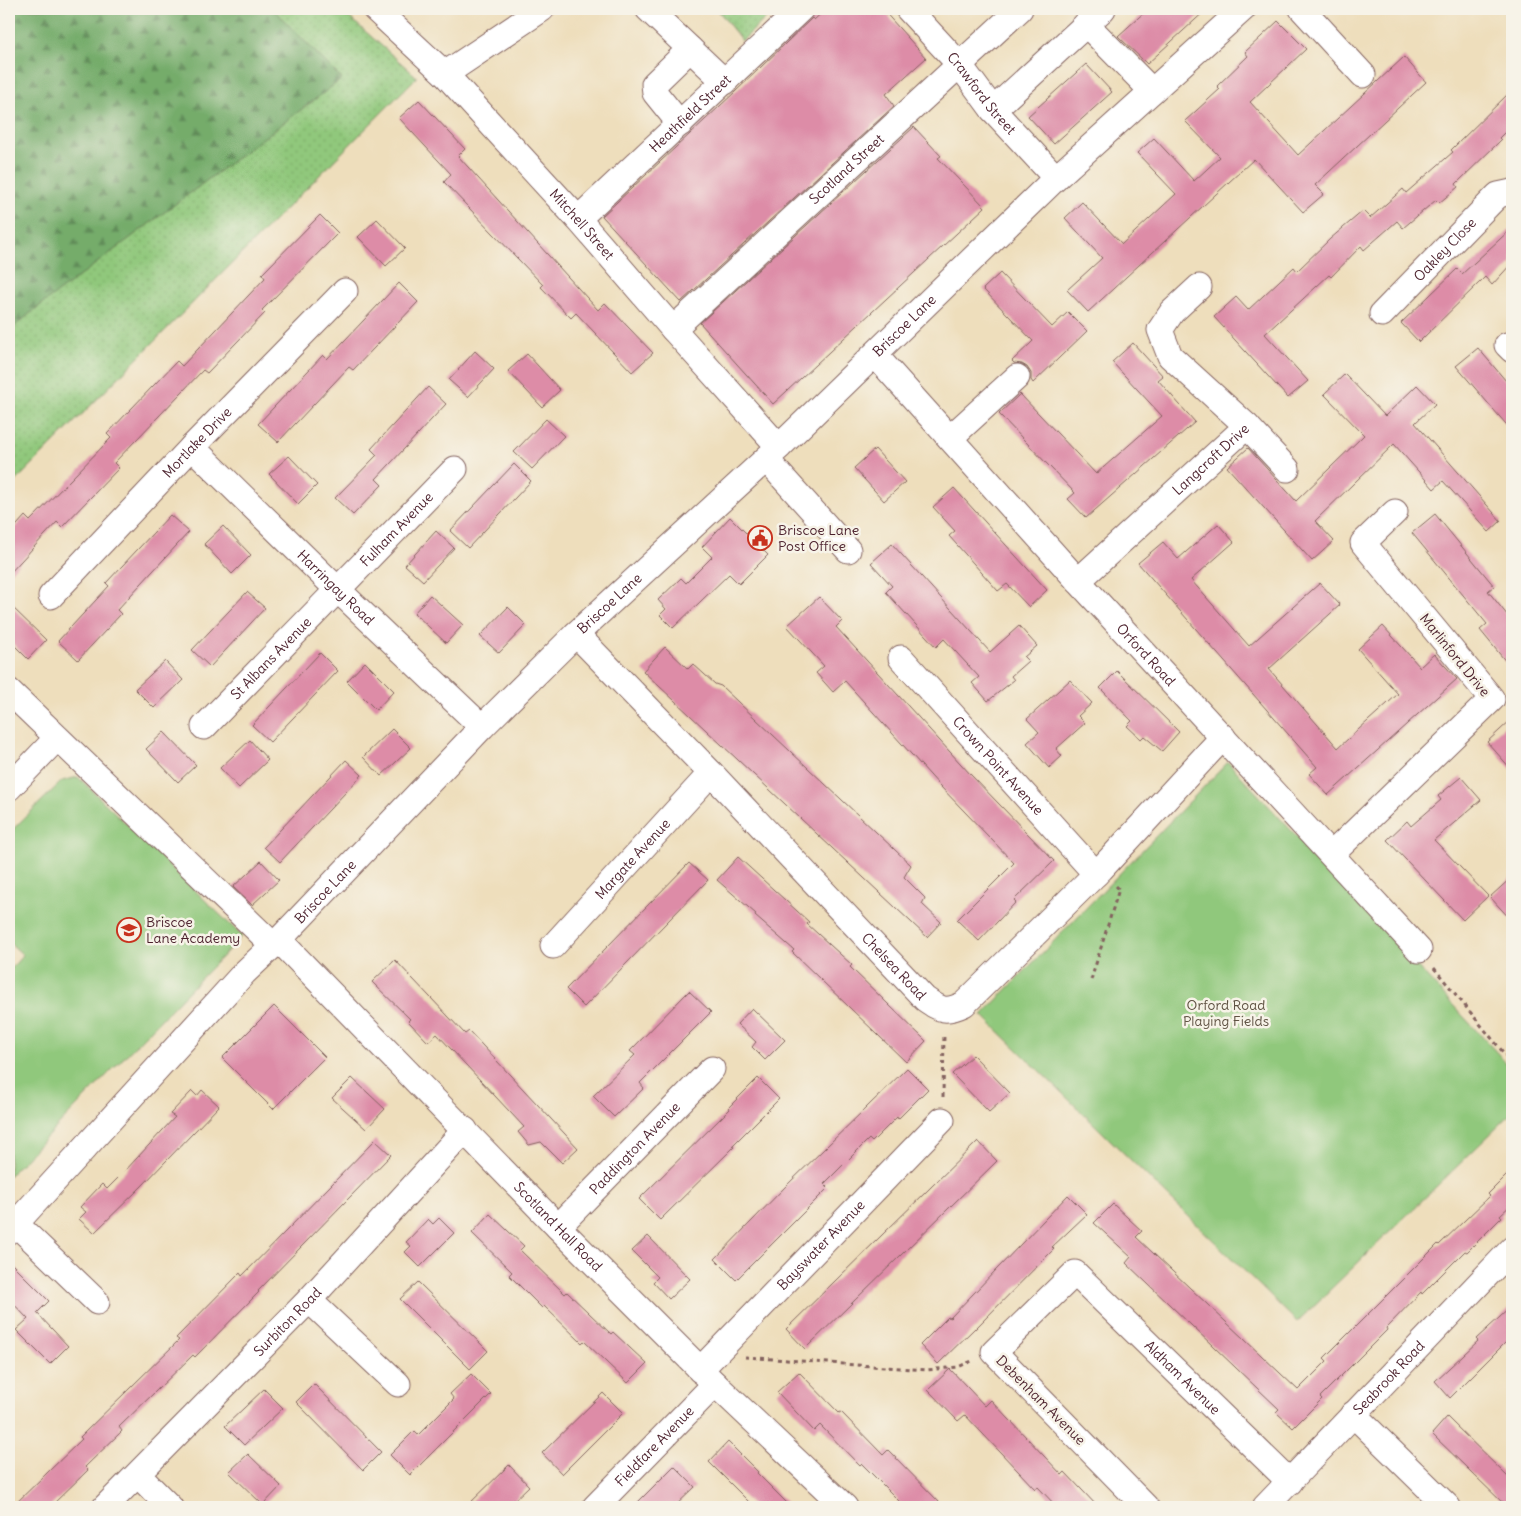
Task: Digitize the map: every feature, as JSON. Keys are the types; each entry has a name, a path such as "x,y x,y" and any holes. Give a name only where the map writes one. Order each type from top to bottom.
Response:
{"street":[{"name":"Mitchell Street","path":"375,9 445,74 578,219 673,329 848,550"},
{"path":"445,74 542,9"},
{"path":"648,9 725,82"},
{"name":"Heathfield Street","path":"578,219 801,9"},
{"name":"Crawford Street","path":"908,9 960,64 992,110 1056,178"},
{"name":"Scotland Street","path":"673,329 1020,9"},
{"path":"1302,9 1363,75"},
{"name":"Briscoe Lane","path":"12,1228 244,973 482,727 576,634 739,486 875,356 1056,178 1237,11"},
{"path":"992,110 1095,16 1152,91"},
{"path":"680,124 655,93 654,84 690,49"},
{"name":"Oakley Close","path":"1382,314 1498,195 1512,192"},
{"name":"Langcroft Drive","path":"1078,581 1247,426 1170,356 1160,330 1172,312 1199,287"},
{"name":"Mortlake Drive","path":"50,596 192,447 346,291"},
{"name":"Orford Road","path":"875,356 1078,581 1419,950"},
{"path":"950,438 1017,377"},
{"path":"1247,426 1287,469"},
{"name":"Harringay Road","path":"192,447 482,727"},
{"name":"Fulham Avenue","path":"338,590 455,469"},
{"name":"Marlinford Drive","path":"1332,854 1492,699 1363,543 1394,512"},
{"name":"St Albans Avenue","path":"204,727 338,590"},
{"name":"Chelsea Road","path":"576,634 712,773 925,999 945,1010"},
{"name":"Crown Point Avenue","path":"900,658 1098,872"},
{"name":"Scotland Hall Road","path":"9,691 276,942 465,1130 558,1227 708,1377 845,1507"},
{"path":"945,1010 964,1004 1098,872 1223,737"},
{"path":"9,788 57,738"},
{"name":"Margate Avenue","path":"553,946 712,773"},
{"name":"Paddington Avenue","path":"558,1227 712,1070"},
{"name":"Bayswater Avenue","path":"708,1377 718,1351 942,1120"},
{"name":"Surbiton Road","path":"105,1507 309,1300 465,1130"},
{"path":"12,1228 97,1302"},
{"name":"Seabrook Road","path":"1265,1507 1512,1249"},
{"name":"Debenham Avenue","path":"1075,1273 994,1352 1146,1507"},
{"name":"Aldham Avenue","path":"1075,1273 1290,1482"},
{"path":"309,1300 398,1384"},
{"name":"Fieldfare Avenue","path":"595,1507 708,1377"},
{"path":"1353,1414 1448,1507"},
{"path":"138,1475 170,1507"}],"path":[{"path":"1090,980 1119,889 1098,872"},
{"path":"1419,950 1512,1063"},
{"path":"942,1120 945,1010"},
{"path":"718,1351 724,1355 927,1370 958,1367 994,1352"}],"green space":[{"path":"9,9 340,9 417,77 9,488"},
{"path":"9,9 273,9 342,79 9,331"},
{"path":"717,9 775,9 742,41"},
{"name":"Orford Road Playing Fields","path":"1228,762 1512,1069 1512,1113 1297,1322 982,1015"},
{"name":"Briscoe Lane Academy","path":"78,777 242,936 9,1176 9,971 23,955 9,942 9,833 62,781"}],"building":[{"path":"826,9 882,9 926,58 886,94 894,106 681,302 602,216 812,18 814,20"},
{"path":"1148,9 1207,9 1147,64 1118,36"},
{"path":"1278,21 1306,49 1250,102 1298,155 1404,57 1426,82 1315,185 1324,194 1303,212 1254,159 1088,312 1067,290 1102,258 1065,218 1082,202 1122,244 1176,194 1137,153 1154,138 1194,181 1220,157 1185,121 1220,89 1217,86 1248,56 1245,52"},
{"path":"1086,64 1112,92 1054,144 1028,116"},
{"path":"1512,90 1512,125 1499,138 1501,140 1456,184 1458,187 1439,203 1436,200 1403,228 1397,221 1364,250 1361,246 1331,277 1329,275 1265,334 1308,381 1288,398 1214,317 1236,297 1248,310 1294,267 1297,271 1363,211 1370,218 1403,189 1406,193 1453,152 1451,150"},
{"path":"419,100 465,149 458,156 598,310 605,303 653,353 632,372 576,313 571,318 541,287 543,285 444,182 451,174 399,118"},
{"path":"914,127 941,156 938,158 985,207 773,404 700,323"},
{"path":"320,215 338,233 262,310 265,313 207,373 203,370 114,463 119,468 62,527 57,522 9,574 9,534 25,516 30,521 111,438 107,434 177,361 182,366 265,278 262,274"},
{"path":"377,219 405,248 386,266 358,237"},
{"path":"1512,228 1512,263 1492,285 1485,277 1419,342 1401,323 1457,269 1462,274"},
{"path":"1000,273 1052,327 1068,312 1087,331 1033,383 1031,373 1027,367 1012,361 1033,341 983,289"},
{"path":"399,283 418,302 353,370 349,367 278,442 258,424 323,355 327,359"},
{"path":"1133,343 1163,376 1158,380 1195,422 1086,518 1068,499 1075,493 999,414 1020,394 1096,474 1162,416 1112,362"},
{"path":"1478,348 1512,388 1512,431 1456,366"},
{"path":"475,351 494,369 468,397 449,380"},
{"path":"527,354 560,390 542,407 508,371"},
{"path":"1345,374 1385,416 1417,385 1435,404 1415,423 1501,521 1489,532 1443,481 1434,489 1394,444 1315,521 1334,541 1312,561 1227,467 1248,448 1296,501 1364,435 1324,394"},
{"path":"428,387 446,404 376,479 382,485 353,515 335,498 377,455 371,449"},
{"path":"546,419 564,436 532,469 514,452"},
{"path":"875,449 905,482 884,501 854,468"},
{"path":"289,456 317,485 298,504 269,474"},
{"path":"514,464 531,481 468,548 450,531"},
{"path":"954,488 1047,590 1029,607 1007,584 998,591 949,536 955,531 933,507"},
{"path":"1435,514 1494,586 1488,591 1512,621 1512,669 1480,630 1487,624 1412,533"},
{"path":"170,515 189,532 117,610 121,614 78,660 58,641 109,586 106,583"},
{"path":"730,517 768,555 739,584 729,574 673,628 660,615 666,609 658,600 681,578 686,583 712,557 702,547"},
{"path":"1218,524 1234,542 1191,580 1249,646 1320,583 1340,605 1269,669 1338,748 1398,694 1358,649 1383,626 1420,667 1434,654 1457,679 1328,795 1309,774 1317,767 1138,563 1163,542 1178,559"},
{"path":"223,526 251,555 232,574 204,544"},
{"path":"436,531 454,548 423,581 405,565"},
{"path":"892,544 990,652 1019,626 1037,646 1024,657 1028,661 1011,676 1014,680 988,701 972,683 979,677 944,639 936,647 886,592 892,586 871,563"},
{"path":"247,592 265,608 210,667 192,650"},
{"path":"430,595 463,625 446,643 414,613"},
{"path":"819,597 842,621 836,627 971,775 1054,861 1014,900 1016,902 979,941 957,920 1014,863 940,786 845,681 833,692 816,673 824,666 787,626"},
{"path":"9,604 46,640 28,659 9,640"},
{"path":"508,607 526,625 499,653 480,636"},
{"path":"665,647 688,669 693,664 715,684 721,686 911,865 904,877 925,898 922,904 941,922 927,937 643,671"},
{"path":"320,653 338,671 270,742 252,725"},
{"path":"165,661 183,680 154,708 135,689"},
{"path":"365,662 394,691 376,710 347,681"},
{"path":"1117,671 1179,732 1162,751 1144,736 1141,739 1127,726 1132,721 1100,688"},
{"path":"1070,680 1092,703 1078,716 1085,723 1056,749 1062,756 1049,768 1027,743 1039,732 1027,719"},
{"path":"1512,719 1512,770 1487,742"},
{"path":"392,729 411,748 381,776 363,757"},
{"path":"164,732 196,765 178,782 146,749"},
{"path":"250,740 268,760 239,788 220,768"},
{"path":"346,760 362,775 280,862 264,847"},
{"path":"1461,777 1481,800 1434,840 1488,896 1463,920 1387,840 1407,821 1411,826 1441,800 1438,796"},
{"path":"738,857 809,922 807,924 852,965 850,967 926,1041 906,1062 792,952 794,950 717,880"},
{"path":"261,861 279,880 252,905 233,887"},
{"path":"689,863 708,880 584,1007 566,989"},
{"path":"1512,877 1512,921 1490,897"},
{"path":"395,960 465,1034 469,1031 578,1148 562,1163 541,1142 529,1145 518,1132 524,1127 437,1034 428,1042 408,1021 410,1019 372,982"},
{"path":"689,991 711,1012 640,1083 644,1088 614,1117 593,1096 635,1055 630,1051"},
{"path":"274,1006 325,1057 273,1109 222,1058"},
{"path":"752,1008 785,1040 765,1060 752,1047 756,1042 737,1024"},
{"path":"973,1055 1010,1093 989,1112 952,1074"},
{"path":"907,1068 928,1089 872,1142 869,1139 824,1184 828,1188 736,1280 715,1259 786,1186"},
{"path":"352,1078 385,1109 366,1129 332,1098"},
{"path":"758,1078 779,1099 732,1146 734,1147 660,1220 639,1199 730,1109 728,1108"},
{"path":"202,1090 219,1106 94,1233 79,1219 86,1212 80,1207 102,1184 107,1189 124,1172 175,1117 170,1114 192,1091 197,1096"},
{"path":"375,1140 391,1155 195,1357 193,1355 119,1427 122,1431 85,1467 88,1470 50,1507 12,1507 179,1340 176,1338 240,1273 242,1276"},
{"path":"978,1141 997,1161 805,1349 786,1329"},
{"path":"1512,1170 1512,1204 1500,1215 1502,1217 1422,1294 1421,1292 1386,1328 1387,1330 1320,1397 1322,1399 1293,1428 1276,1412 1279,1409 1126,1263 1131,1257 1094,1223 1113,1204 1142,1231 1136,1237 1298,1390 1327,1361 1324,1358 1438,1244 1490,1196 1488,1194"},
{"path":"1068,1195 1087,1214 1052,1247 1054,1249 975,1329 938,1364 920,1345 948,1317 950,1318"},
{"path":"490,1214 524,1246 520,1250 565,1294 567,1292 611,1334 613,1332 647,1364 628,1383 584,1341 582,1343 544,1306 542,1308 509,1275 512,1272 472,1233"},
{"path":"439,1218 454,1233 420,1267 405,1252 411,1246 406,1242 428,1219 433,1224"},
{"path":"648,1236 690,1279 669,1299 653,1282 658,1277 632,1251"},
{"path":"9,1261 49,1301 37,1313 68,1346 50,1364 16,1330 28,1319 9,1299"},
{"path":"418,1282 488,1351 470,1369 400,1299"},
{"path":"1512,1306 1512,1336 1450,1398 1435,1381"},
{"path":"950,1369 985,1406 991,1400 1062,1475 1065,1472 1098,1507 1057,1507 1038,1487 1035,1489 965,1415 958,1421 928,1390"},
{"path":"799,1372 883,1455 888,1450 944,1507 905,1507 862,1464 860,1466 820,1425 814,1431 777,1392"},
{"path":"471,1374 491,1394 410,1475 390,1455 414,1431 418,1435 454,1399 450,1394"},
{"path":"314,1384 381,1452 363,1470 296,1402"},
{"path":"264,1389 283,1408 244,1445 225,1426"},
{"path":"603,1393 623,1413 562,1474 542,1453"},
{"path":"1447,1417 1512,1481 1512,1507 1507,1507 1432,1434"},
{"path":"728,1442 791,1507 754,1507 709,1462"},
{"path":"248,1454 281,1486 263,1505 229,1472"},
{"path":"509,1465 529,1486 507,1507 466,1507"},
{"path":"674,1466 695,1487 674,1507 633,1507"}],"place":[{"name":"Briscoe Lane Post Office","path":"760,538"},
{"name":"Briscoe Lane Academy","path":"129,930"}]}
